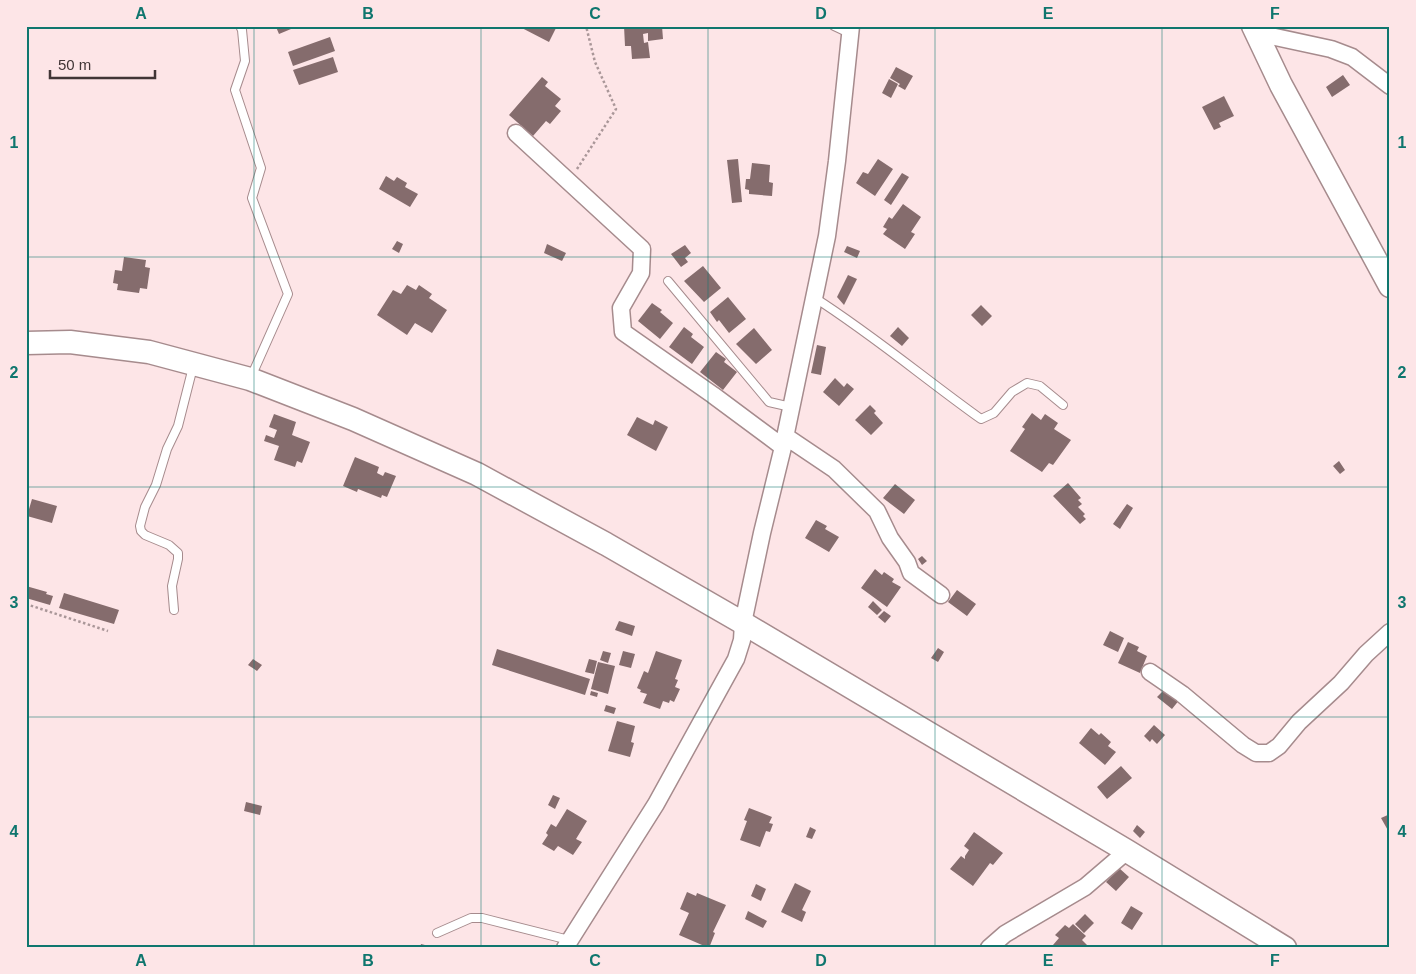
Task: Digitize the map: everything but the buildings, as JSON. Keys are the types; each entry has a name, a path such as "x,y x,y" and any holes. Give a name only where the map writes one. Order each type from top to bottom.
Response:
{"street":[{"path":"567,944 656,804 736,660 742,640 743,623 827,236 838,161 851,30"},
{"path":"1255,30 1331,49 1352,58 1390,86"},
{"path":"1255,30 1281,85 1390,286"},
{"path":"516,133 642,249 641,273 620,308 623,332 713,395 784,441 834,469 877,511 890,538 908,562 911,573 941,595"},
{"path":"26,343 70,342 149,352 250,378 353,418 477,474 606,544 743,623 1127,851 1285,948"},
{"path":"1150,672 1182,694 1243,745 1256,753 1269,753 1279,746 1299,722 1341,683 1366,654 1390,632"},
{"path":"988,948 1005,934 1080,890 1127,851"}],"lane":[{"path":"240,26 245,61 235,90 261,168 252,198 288,294 250,378"},
{"path":"834,26 851,30"},
{"path":"668,281 770,402 791,407"},
{"path":"815,298 899,356 922,377 981,419 994,413 1012,392 1027,383 1040,386 1063,405"},
{"path":"174,610 172,586 178,553 168,545 146,535 141,531 140,526 145,507 156,485 167,449 178,426 194,363"},
{"path":"437,933 471,918 482,918 567,944"}],"path":[{"path":"569,180 616,110 594,62 586,26"},
{"path":"26,604 108,631"}]}
